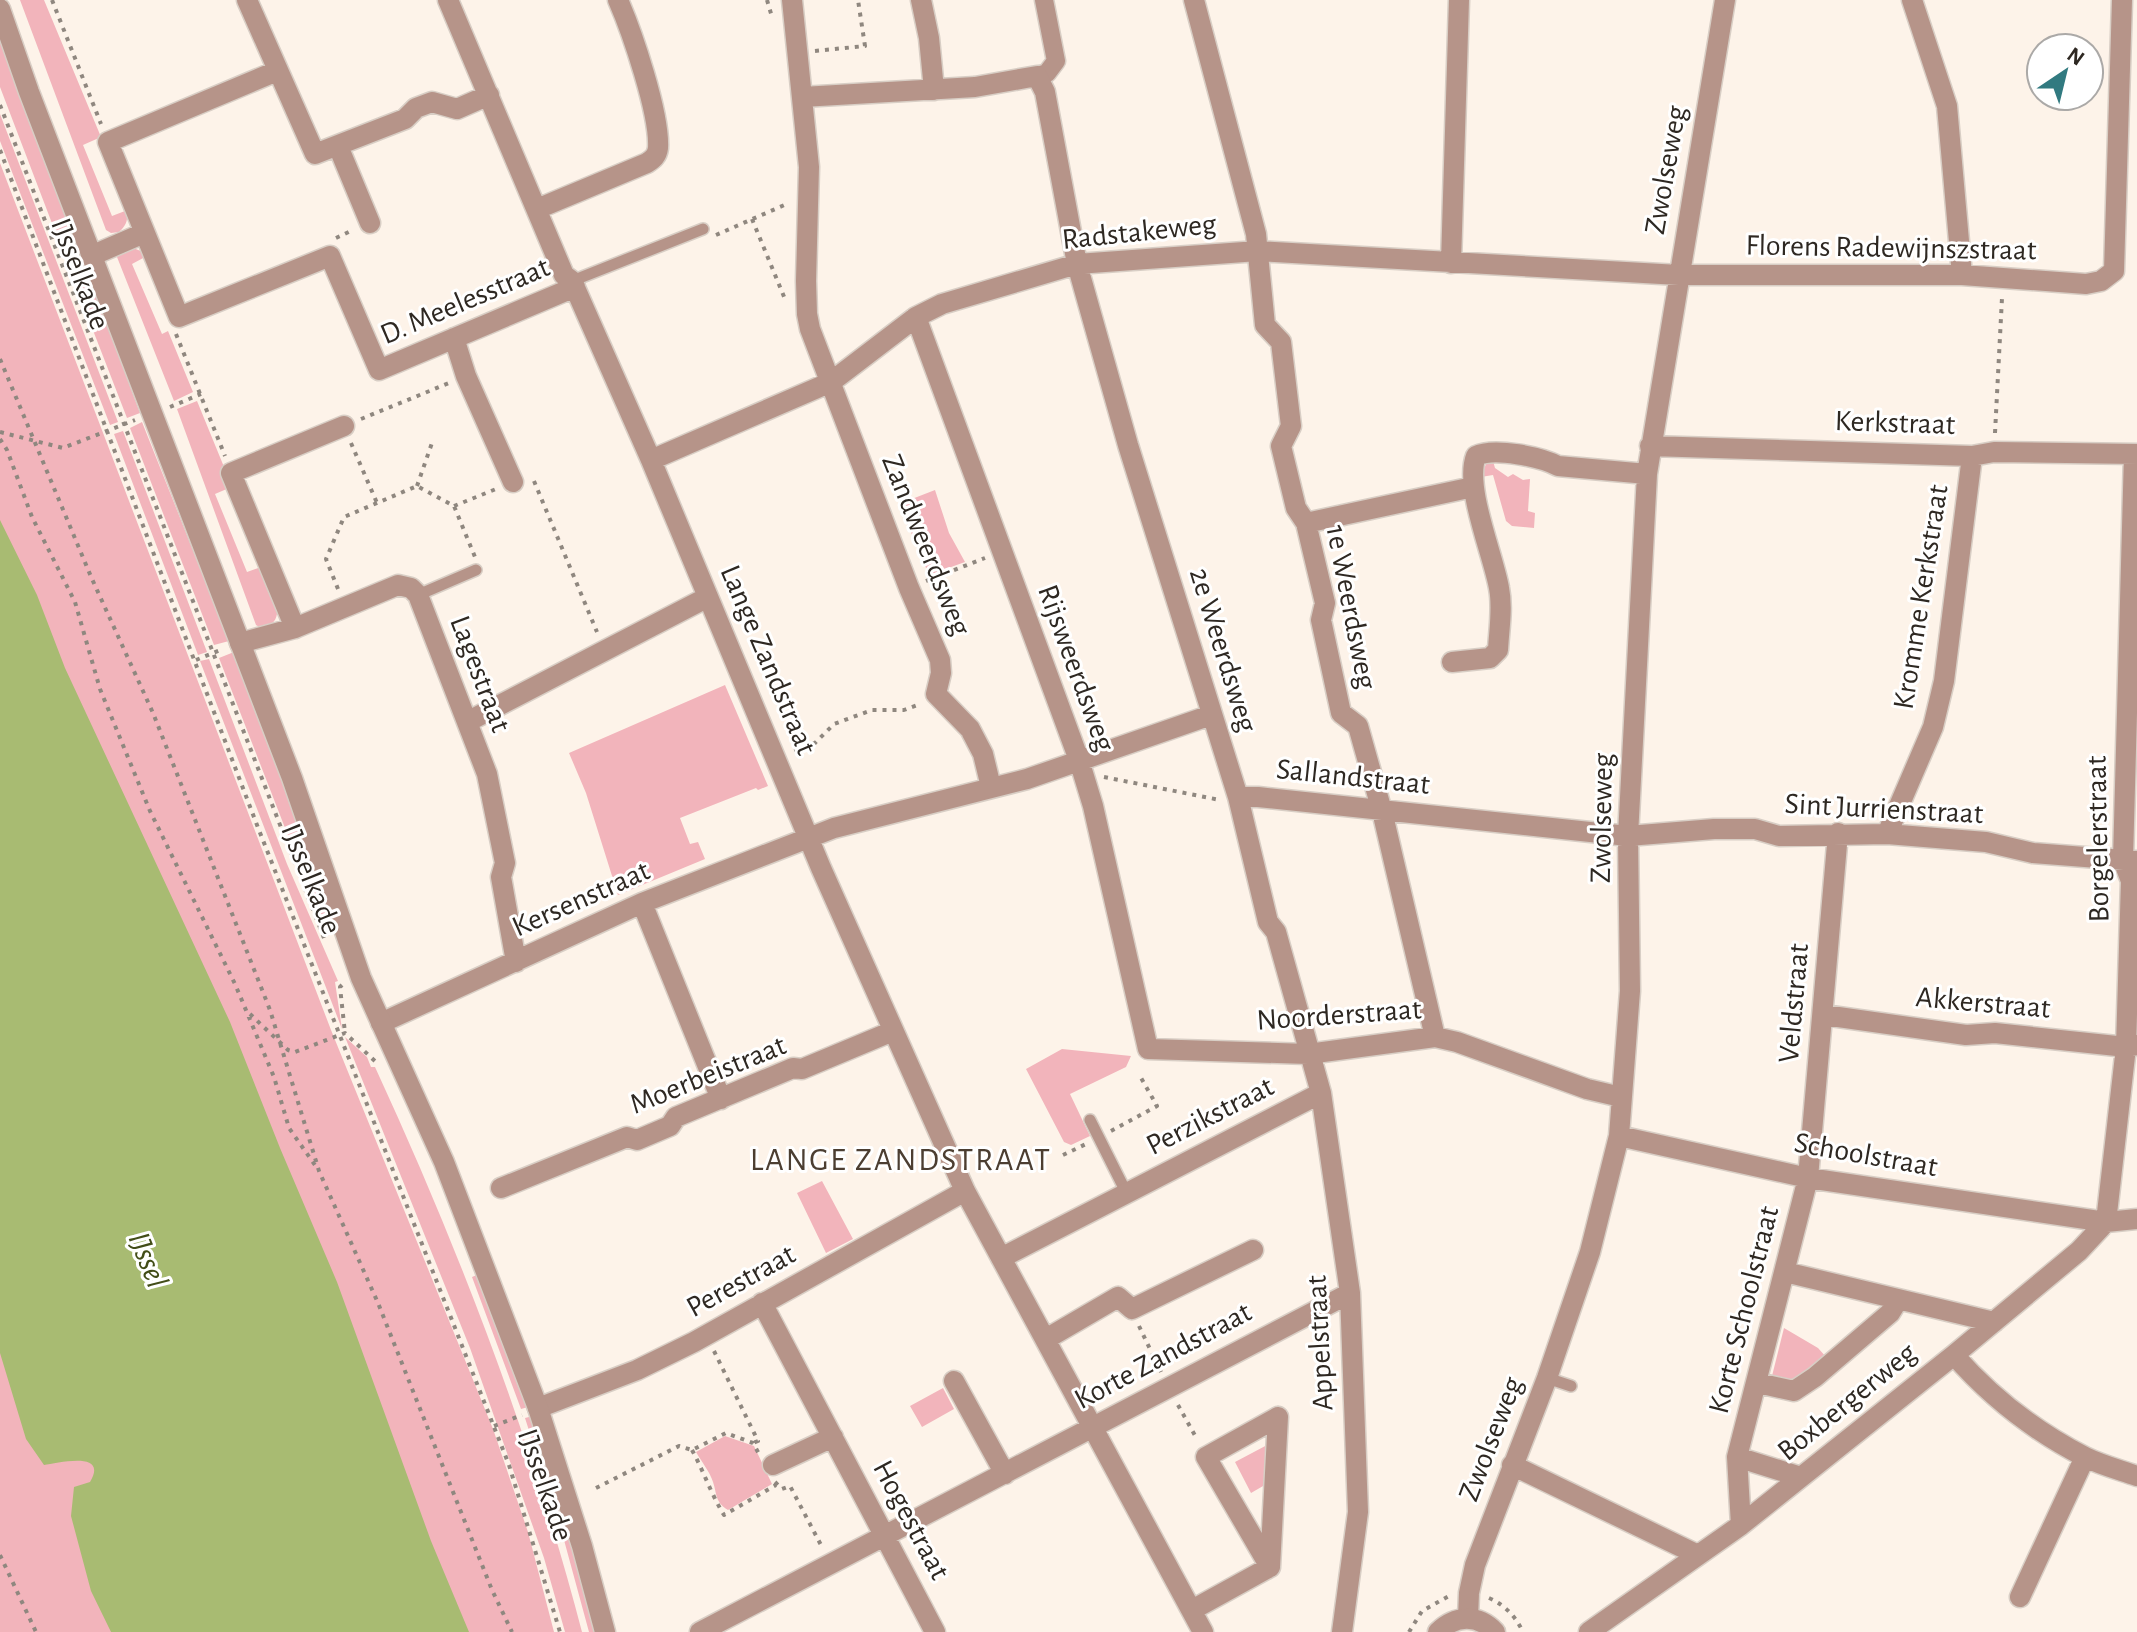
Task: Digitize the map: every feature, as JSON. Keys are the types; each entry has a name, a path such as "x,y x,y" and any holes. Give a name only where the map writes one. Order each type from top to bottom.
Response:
{"street":[{"path":"247,0 315,154 405,119 416,108 432,102 457,109 489,95"},
{"name":"Lange Zandstraat","path":"448,0 564,275 573,284 651,460 809,838 965,1191 1203,1632"},
{"path":"537,209 647,163 656,156 658,147 654,119 631,31 618,0"},
{"name":"Zandweerdsweg","path":"792,0 809,167 807,314 909,588 940,660 941,673 936,694"},
{"path":"921,0 929,38 934,90"},
{"path":"802,97 975,87 1047,73 1056,61 1044,0"},
{"name":"1e Weerdsweg","path":"1194,0 1258,251 1265,325 1281,342 1291,426 1281,446 1296,508 1306,523 1325,603 1321,620 1341,713 1358,726 1382,811 1435,1037"},
{"path":"1451,263 1459,0"},
{"path":"1704,0 1725,1"},
{"path":"1912,0 1947,106 1962,275"},
{"path":"2122,0 2129,61"},
{"name":"Zwolseweg","path":"1468,1618 1473,1574 1547,1378 1590,1252 1619,1136 1630,991 1628,836 1647,474 1725,1"},
{"name":"IJsselkade","path":"0,9 91,256 292,778 361,978 461,1206 529,1412 578,1532 605,1632"},
{"name":"Florens Radewijnszstraat","path":"1679,275 1962,275 2086,284 2101,281 2114,271 2129,61"},
{"path":"277,71 108,142 179,317 330,256"},
{"name":"2e Weerdsweg","path":"1037,76 1045,92 1077,264 1128,445 1238,797 1268,922 1276,932 1308,1054"},
{"path":"338,146 370,223"},
{"name":"IJsselkade","path":"91,256 144,233"},
{"name":"Radstakeweg","path":"651,460 831,382 916,317 942,304 1077,264 1258,251 1679,275"},
{"name":"D. Meelesstraat","path":"330,256 379,370 573,284"},
{"name":"Rijsweerdsweg","path":"916,317 1079,760 1093,806 1148,1049"},
{"path":"454,338 466,376 522,479"},
{"path":"295,628 231,473 344,426"},
{"name":"Kerkstraat","path":"1650,446 1972,456 1994,452 2135,454"},
{"path":"1452,662 1490,658 1498,650 1501,597 1473,487 1471,468 1476,456 1486,451 1546,459 1558,466 1647,474"},
{"name":"Borgelerstraat","path":"2106,1222 2132,1046 2130,861 2135,454"},
{"name":"Kromme Kerkstraat","path":"1887,834 1933,727 1944,681 1972,456"},
{"path":"1306,523 1473,487"},
{"name":"Lagestraat","path":"240,643 295,628 398,585 411,588 418,595 487,774 505,863 501,877 516,962"},
{"path":"467,722 708,597"},
{"path":"936,694 970,729 983,754 991,787"},
{"path":"809,838 834,828 1027,779 1211,715"},
{"name":"Sallandstraat","path":"1238,797 1628,836"},
{"name":"Sint Jurrienstraat","path":"1628,836 1714,829 1755,829 1779,836 1887,834 1986,842 2033,853 2130,861"},
{"name":"Veldstraat","path":"1808,1178 1838,833"},
{"name":"Kersenstraat","path":"381,1023 642,903 809,838"},
{"path":"642,903 721,1099"},
{"name":"Akkerstraat","path":"1824,1015 1966,1035 1995,1033 2132,1046"},
{"name":"Moerbeistraat","path":"501,1188 627,1137 637,1140 670,1126 676,1117 793,1068 802,1069 893,1031"},
{"name":"Noorderstraat","path":"1148,1049 1308,1054 1435,1037 1587,1089 1621,1097"},
{"name":"Appelstraat","path":"1308,1054 1321,1093 1350,1293 1358,1512 1342,1632"},
{"name":"Perzikstraat","path":"1001,1258 1321,1093"},
{"name":"Schoolstraat","path":"1619,1136 1808,1178 2106,1222"},
{"name":"Korte Schoolstraat","path":"1741,1525 1737,1457 1808,1178"},
{"name":"Perestraat","path":"529,1412 637,1370 965,1191"},
{"path":"2106,1222 2137,1219"},
{"name":"Boxbergerweg","path":"1589,1632 1741,1525 1994,1322 2079,1251 2106,1222"},
{"path":"1046,1339 1118,1297 1132,1309 1253,1250"},
{"path":"1785,1272 1994,1322"},
{"name":"Korte Zandstraat","path":"700,1632 1350,1293"},
{"path":"1758,1383 1794,1391 1890,1313 1898,1300"},
{"name":"Hogestraat","path":"762,1303 935,1632"},
{"path":"1954,1355 1996,1398 2085,1457 2137,1476"},
{"path":"954,1381 1005,1474"},
{"path":"1278,1417 1270,1567 1206,1457 1278,1417"},
{"path":"770,1471 833,1437"},
{"name":"Korte Schoolstraat","path":"1737,1457 1801,1477"},
{"path":"2020,1597 2085,1457"},
{"path":"1512,1465 1698,1555"},
{"path":"1192,1610 1270,1567"},
{"path":"1438,1632 1453,1621 1468,1618 1483,1623 1495,1632"}],"lane":[{"path":"573,284 703,229"},
{"path":"418,595 476,570"},
{"name":"Perzikstraat","path":"1090,1120 1126,1192"},
{"path":"1547,1378 1571,1386"}],"path":[{"path":"52,0 108,142"},
{"path":"798,53 865,46 858,0"},
{"name":"IJsselkade","path":"0,150 257,825 494,1426 521,1501 560,1632"},
{"path":"703,229 712,237 795,200"},
{"path":"752,219 786,300 807,314"},
{"path":"330,256 327,241 370,223"},
{"path":"1994,452 2003,278"},
{"path":"179,317 176,337 231,473"},
{"path":"0,359 92,579 153,713 270,1010 319,1171 378,1303 492,1590 512,1632"},
{"path":"377,503 344,426 466,376"},
{"path":"0,432 63,448 125,425"},
{"path":"0,439 32,517 75,602 100,689 150,811 247,1012 274,1077 289,1128 319,1171"},
{"path":"345,606 326,559 344,517 417,486 433,440"},
{"path":"522,479 605,651"},
{"path":"417,486 454,506 479,568 476,570"},
{"path":"909,588 1001,551"},
{"path":"196,660 213,653"},
{"path":"777,757 815,743 834,724 872,710 904,710 936,694"},
{"name":"Sallandstraat","path":"1079,760 1108,780 1214,801 1238,797"},
{"path":"247,1012 281,1045 295,1052 340,1034"},
{"path":"1063,1155 1157,1106 1140,1076"},
{"path":"1132,1309 1206,1457"},
{"path":"715,1330 724,1347 714,1352 758,1441 753,1443"},
{"path":"494,1426 529,1412"},
{"path":"596,1488 679,1446 692,1450 726,1433 753,1443 782,1489 790,1486 831,1565"},
{"path":"692,1450 711,1485 711,1495 724,1515 770,1471"},
{"path":"0,1555 36,1632"}],"shaded area":[{"path":"20,0 44,0 101,137 83,145 112,216 125,211 127,217 119,232 106,230"},
{"path":"0,35 81,253 66,260 0,87"},
{"path":"0,114 118,422 110,425 0,141"},
{"path":"0,163 331,1030 493,1429 528,1532 554,1632 451,1632 0,574"},
{"path":"131,247 143,252 145,257 132,264 162,334 168,331 193,392 174,401 117,257"},
{"path":"85,265 140,413 127,418 70,271"},
{"path":"197,401 231,484 215,494 247,572 261,567 276,602 276,619 261,628 256,625 177,409"},
{"path":"142,422 229,641 214,645 130,428"},
{"path":"123,431 207,652 198,655 114,434"},
{"path":"1493,461 1495,468 1508,477 1513,474 1523,480 1530,479 1528,511 1535,513 1534,528 1512,526 1506,521 1493,475 1481,477 1486,464"},
{"path":"935,490 949,533 965,562 929,575 899,504"},
{"path":"234,652 309,845 332,934 327,936 219,658"},
{"path":"209,659 287,864 338,981 335,982 342,1029 200,661"},
{"path":"725,685 768,786 680,818 690,844 698,842 705,859 618,895 586,793 569,753"},
{"path":"345,1037 367,1057 371,1067 375,1067 464,1274 540,1487 582,1632 565,1632 544,1558 470,1348"},
{"path":"1062,1049 1131,1056 1126,1067 1070,1094 1090,1136 1071,1145 1064,1142 1026,1069"},
{"path":"822,1181 853,1239 826,1253 797,1193"},
{"path":"0,1240 97,1469 158,1632 0,1632"},
{"path":"479,1274 528,1407 521,1409 472,1277"},
{"path":"1784,1328 1818,1348 1827,1358 1796,1384 1772,1376"},
{"path":"943,1388 954,1409 922,1427 910,1406"},
{"path":"533,1416 561,1502 596,1632 589,1632 564,1540 525,1418"},
{"path":"725,1436 754,1446 772,1484 728,1510 719,1501 712,1478 696,1452"},
{"path":"1269,1444 1270,1482 1251,1493 1235,1462"}],"water":[{"name":"IJssel","path":"0,520 37,595 65,668 230,1022 337,1282 431,1541 469,1632 111,1632 91,1591 71,1516 74,1487 90,1482 93,1466 79,1461 44,1465 26,1439 0,1353"}],"district":[{"name":"LANGE ZANDSTRAAT","path":"901,1160"}]}
